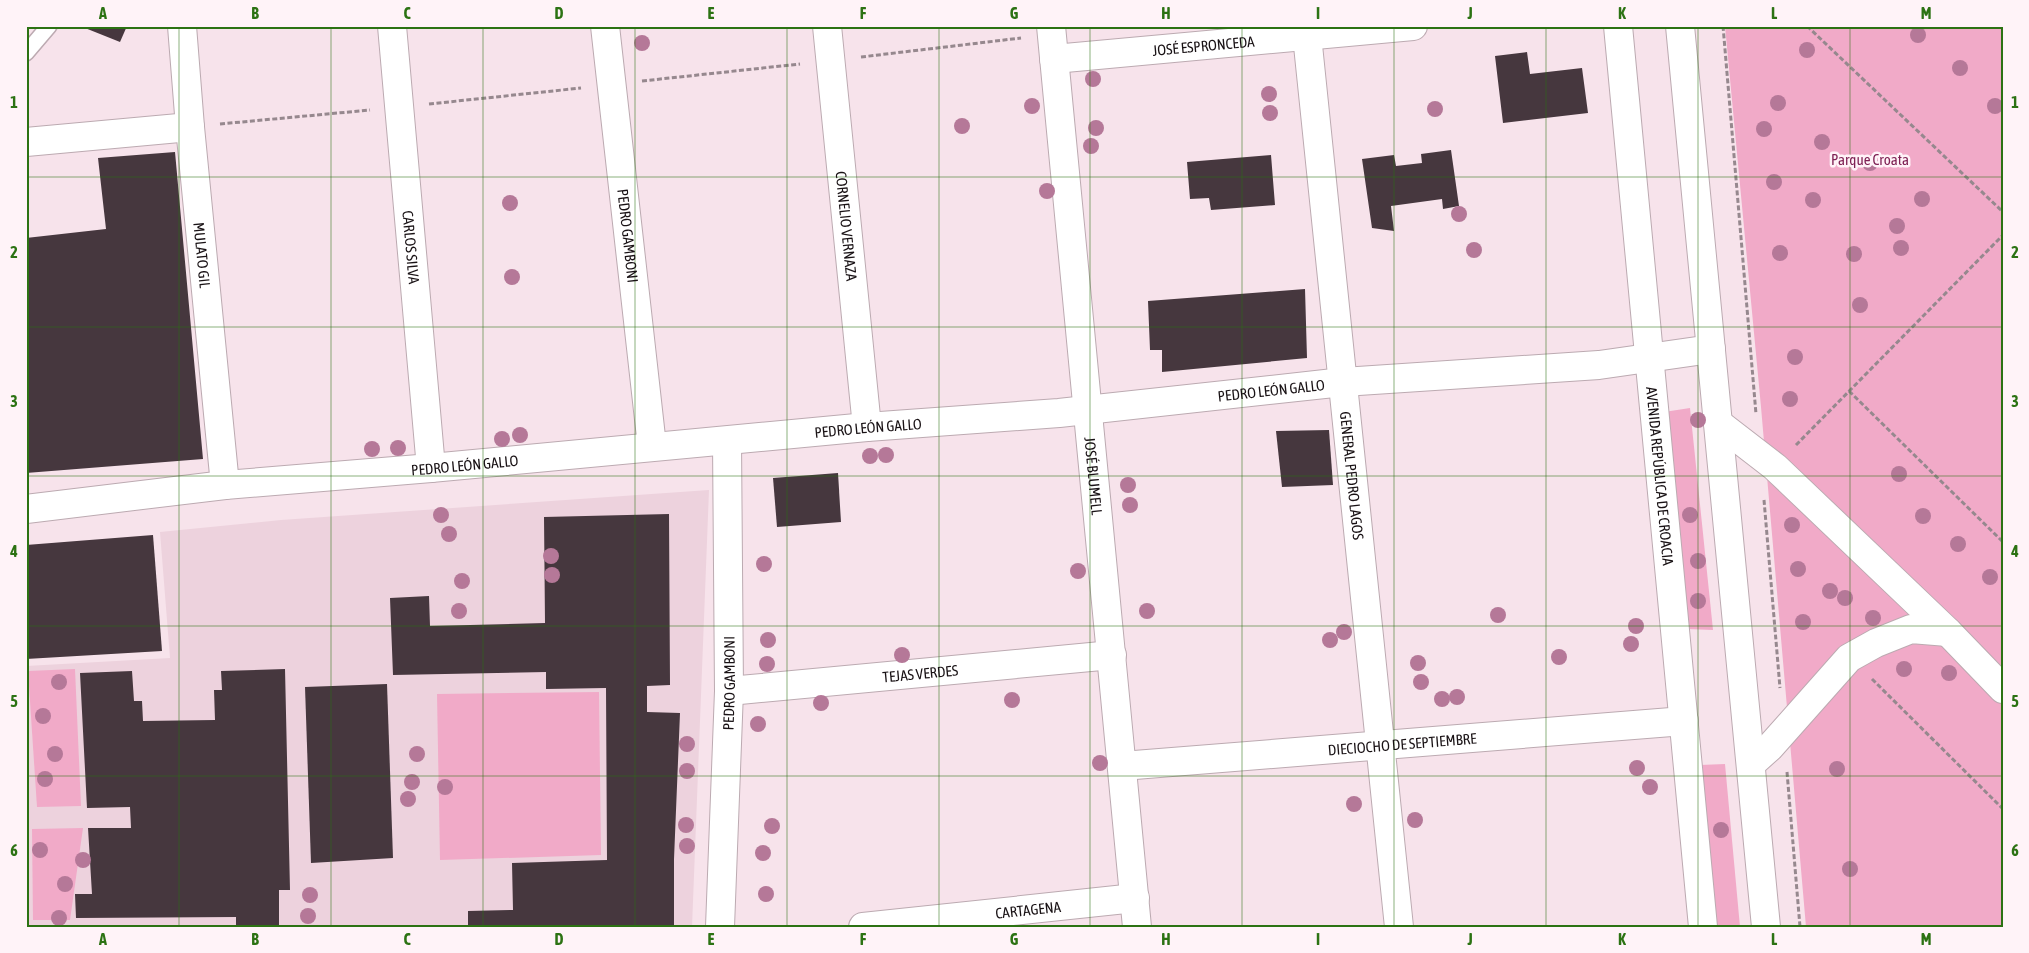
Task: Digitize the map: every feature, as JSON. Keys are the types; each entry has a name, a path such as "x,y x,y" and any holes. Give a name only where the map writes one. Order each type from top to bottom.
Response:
{"main road":[{"name":"MULATO GIL","path":"182,26 225,485"},
{"name":"CARLOS SILVA","path":"392,26 431,468"},
{"name":"PEDRO GAMBONI","path":"605,26 652,446"},
{"name":"CORNELIO VERNAZA","path":"826,26 866,427"},
{"name":"JOSÉ BLUMELL","path":"1051,26 1137,927"},
{"name":"JOSÉ ESPRONCEDA","path":"1054,59 1307,31 1413,26"},
{"name":"AVENIDA REPÚBLICA DE CROACIA","path":"1618,26 1703,927"},
{"path":"1680,26 1766,927"},
{"name":"GENERAL PEDRO LAGOS","path":"1307,31 1399,927"},
{"path":"26,142 190,127"},
{"name":"PEDRO LEÓN GALLO","path":"26,509 225,485 431,468 866,427 1088,410 1342,382 1599,365 1711,349"},
{"path":"1718,423 1775,466 1948,632 2003,689"},
{"name":"PEDRO GAMBONI","path":"720,927 729,691 727,441"},
{"path":"1751,764 1770,747 1850,658 1876,643 1911,629 1948,632"},
{"name":"TEJAS VERDES","path":"729,691 1112,656"},
{"name":"DIECIOCHO DE SEPTIEMBRE","path":"1122,766 1684,721"},
{"name":"CARTAGENA","path":"863,927 1134,898"}],"lane":[{"path":"26,54 49,26"}],"path":[{"path":"1807,26 2003,212"},
{"path":"1775,466 2003,235"},
{"path":"1849,391 2003,542"},
{"path":"1850,658 1892,696 2003,809"}],"shaded area":[{"path":"709,490 692,927 26,927 26,666 170,658 160,532 281,520"}],"green space":[{"name":"Parque Croata","path":"1725,26 2003,26 2003,927 1806,927 1761,407"},
{"path":"1690,408 1713,630 1687,629 1664,412"},
{"path":"75,669 81,806 37,807 28,671"},
{"path":"599,692 601,855 440,860 437,694"},
{"path":"1725,764 1740,927 1714,927 1700,765"},
{"path":"83,828 70,920 33,920 32,829"}],"building":[{"path":"80,26 127,26 120,42"},
{"path":"1527,52 1530,74 1582,68 1588,113 1503,123 1495,56"},
{"path":"1451,150 1459,206 1443,209 1442,199 1391,206 1394,231 1372,228 1362,159 1394,155 1396,166 1422,163 1421,154"},
{"path":"175,152 203,459 26,473 26,238 106,229 98,158"},
{"path":"1271,155 1275,205 1211,210 1209,198 1190,199 1187,162"},
{"path":"1305,289 1307,358 1162,372 1162,350 1150,350 1148,301"},
{"path":"1329,430 1333,485 1282,487 1276,431"},
{"path":"838,473 841,522 777,527 773,478"},
{"path":"669,514 670,685 647,686 647,712 680,713 674,859 674,927 468,927 468,911 513,910 512,863 607,860 606,688 546,689 546,672 393,675 390,598 429,596 430,626 545,623 544,517"},
{"path":"153,535 162,651 26,659 26,545"},
{"path":"285,669 290,890 279,890 279,927 236,927 236,917 76,918 75,894 92,894 88,828 131,828 130,807 87,808 80,673 132,671 134,701 142,701 143,721 215,720 214,690 222,690 221,671"},
{"path":"387,684 393,858 311,863 305,687"}]}
